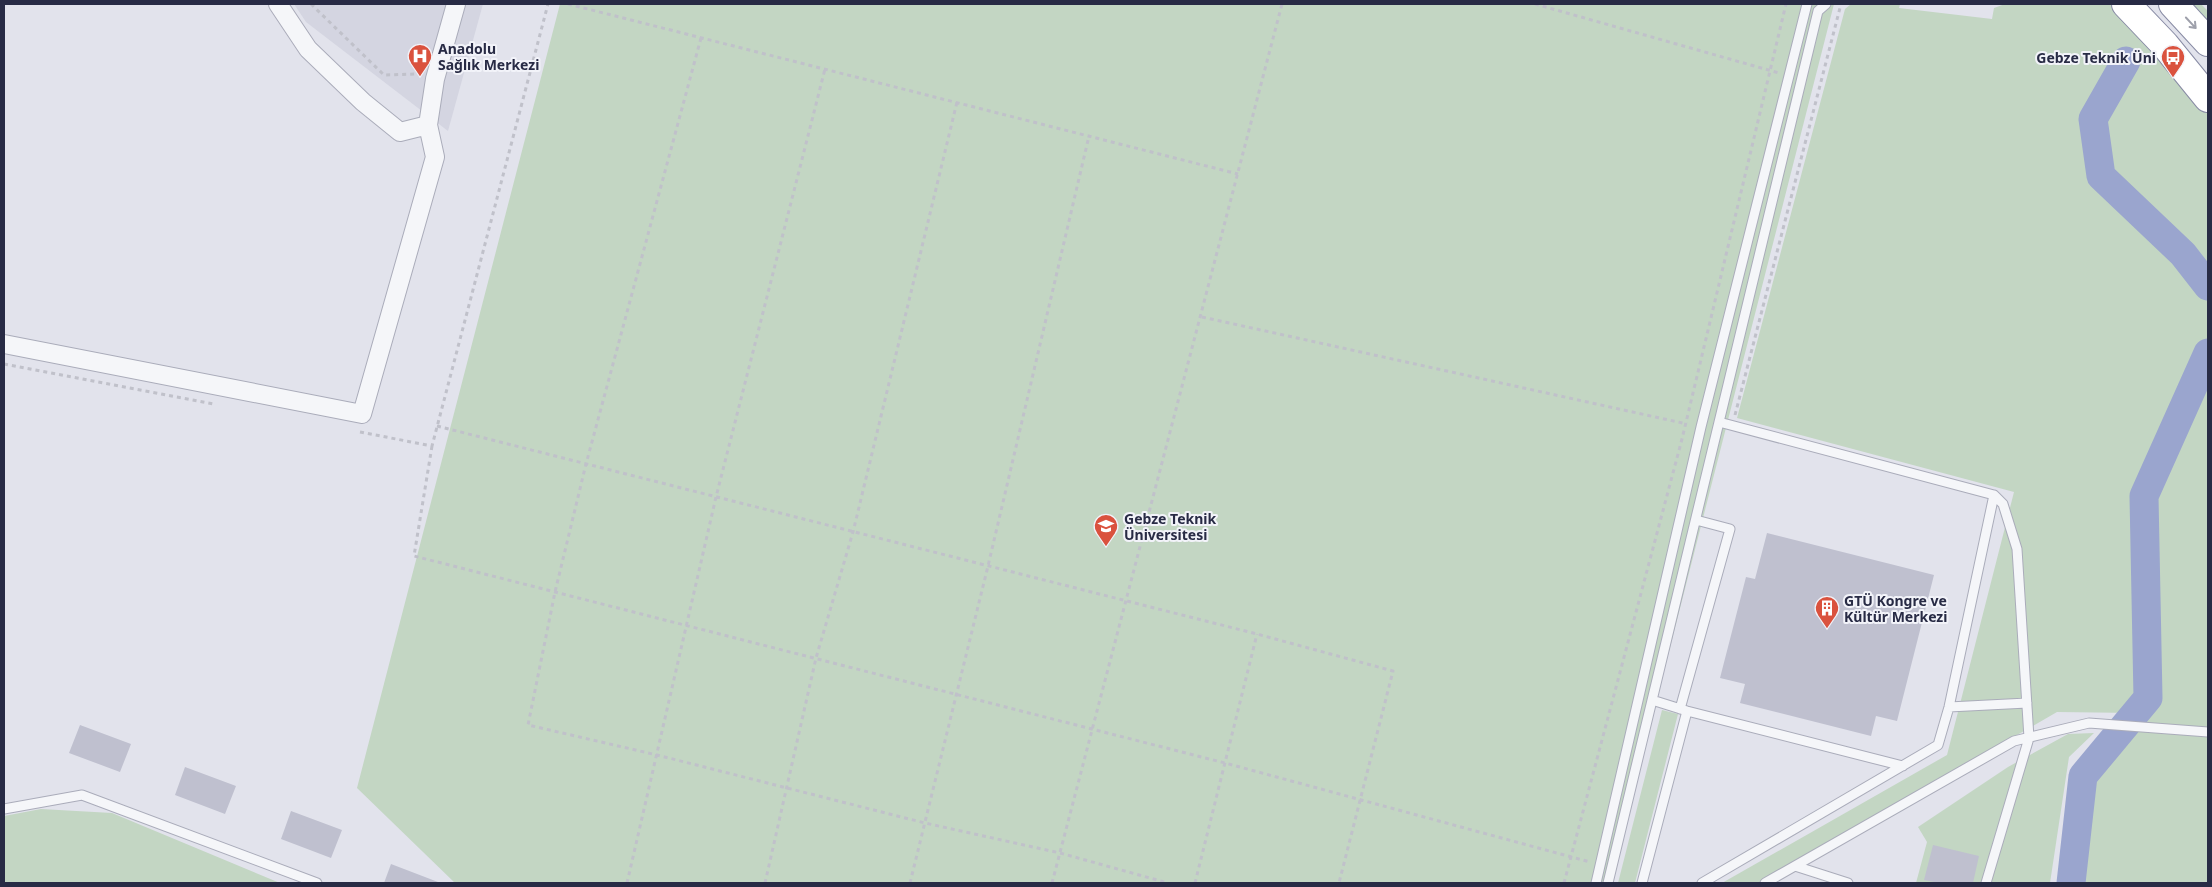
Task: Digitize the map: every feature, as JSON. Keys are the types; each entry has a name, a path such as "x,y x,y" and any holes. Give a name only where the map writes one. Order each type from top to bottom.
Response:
{"highway":[{"path":"2126,4 2165,45 2208,98"},
{"path":"2151,4 2208,74"},
{"path":"2173,4 2208,42"}],"street":[{"path":"278,4 308,49 362,102 400,132 428,125"},
{"path":"4,344 362,414 436,157 428,125 435,79 456,4"}],"lane":[{"path":"1596,883 1701,427 1807,4"},
{"path":"1608,883 1818,11 1826,4"},
{"path":"1719,422 1994,495 2003,504 2017,549 2029,738 1986,883"},
{"path":"1702,883 1938,745 1949,707 1994,495"},
{"path":"1642,883 1730,529 1696,520"},
{"path":"1652,700 1684,710 1903,766"},
{"path":"1949,707 2027,703"},
{"path":"1765,883 2014,741 2089,723 2208,732"},
{"path":"4,809 82,795 317,883"},
{"path":"1795,866 1848,883"}],"path":[{"path":"311,4 384,75 418,75 422,71"},
{"path":"548,4 432,446 414,556 1361,798 1600,864"},
{"path":"568,4 1238,174"},
{"path":"1052,883 1202,317 1282,4"},
{"path":"1534,4 1788,76"},
{"path":"1564,883 1686,424 1786,4"},
{"path":"701,38 586,464 555,592 528,724 658,755 925,824 1060,853 1168,883"},
{"path":"628,883 716,497 824,69"},
{"path":"765,883 816,658 853,532 956,102"},
{"path":"910,883 988,566 1089,136"},
{"path":"1202,317 1701,427"},
{"path":"4,364 217,404"},
{"path":"437,426 1257,634 1393,671 1339,883"},
{"path":"352,430 432,446"},
{"path":"1195,883 1257,634"}],"shaded area":[{"name":"Anadolu Sağlık Merkezi","path":"294,4 483,4 448,131 306,22"}],"green space":[{"name":"Gebze Teknik Üniversitesi","path":"560,4 1834,4 1610,883 455,883 357,788"},
{"path":"1851,4 1900,4 1899,8 1992,19 1994,8 2005,4 2110,4 2208,110 2208,883 2071,883 2083,776 2136,713 2057,712 1760,883 1722,883 1947,755 2014,492 1737,418 1845,9"},
{"path":"2190,4 2201,4 2208,11 2208,22"},
{"path":"1662,710 1678,714 1635,883 1618,883"},
{"path":"2094,733 2069,757 2050,883 1916,883 1927,842 1918,827 2008,767 2068,734"},
{"path":"41,809 112,813 280,883 4,883 4,816"}],"building":[{"name":"GTÜ Kongre ve Kültür Merkezi","path":"1767,533 1934,575 1897,721 1876,716 1871,736 1740,703 1745,684 1720,678 1746,577 1755,579"},
{"path":"80,725 131,744 120,772 69,753"},
{"path":"185,767 236,786 225,814 175,795"},
{"path":"291,811 342,830 331,858 281,839"},
{"path":"1933,845 1979,856 1973,883 1940,883 1924,880"},
{"path":"391,864 438,882 384,883"}],"waterway":[{"path":"2126,61 2093,119 2101,176 2183,254 2208,286"},
{"path":"2071,883 2083,776 2148,698 2144,496 2208,353"}],"place":[{"name":"Anadolu Sağlık Merkezi","path":"420,77"},
{"name":"Gebze Teknik Üni","path":"2173,78"},
{"name":"Gebze Teknik Üniversitesi","path":"1106,547"},
{"name":"GTÜ Kongre ve Kültür Merkezi","path":"1827,629"}]}
